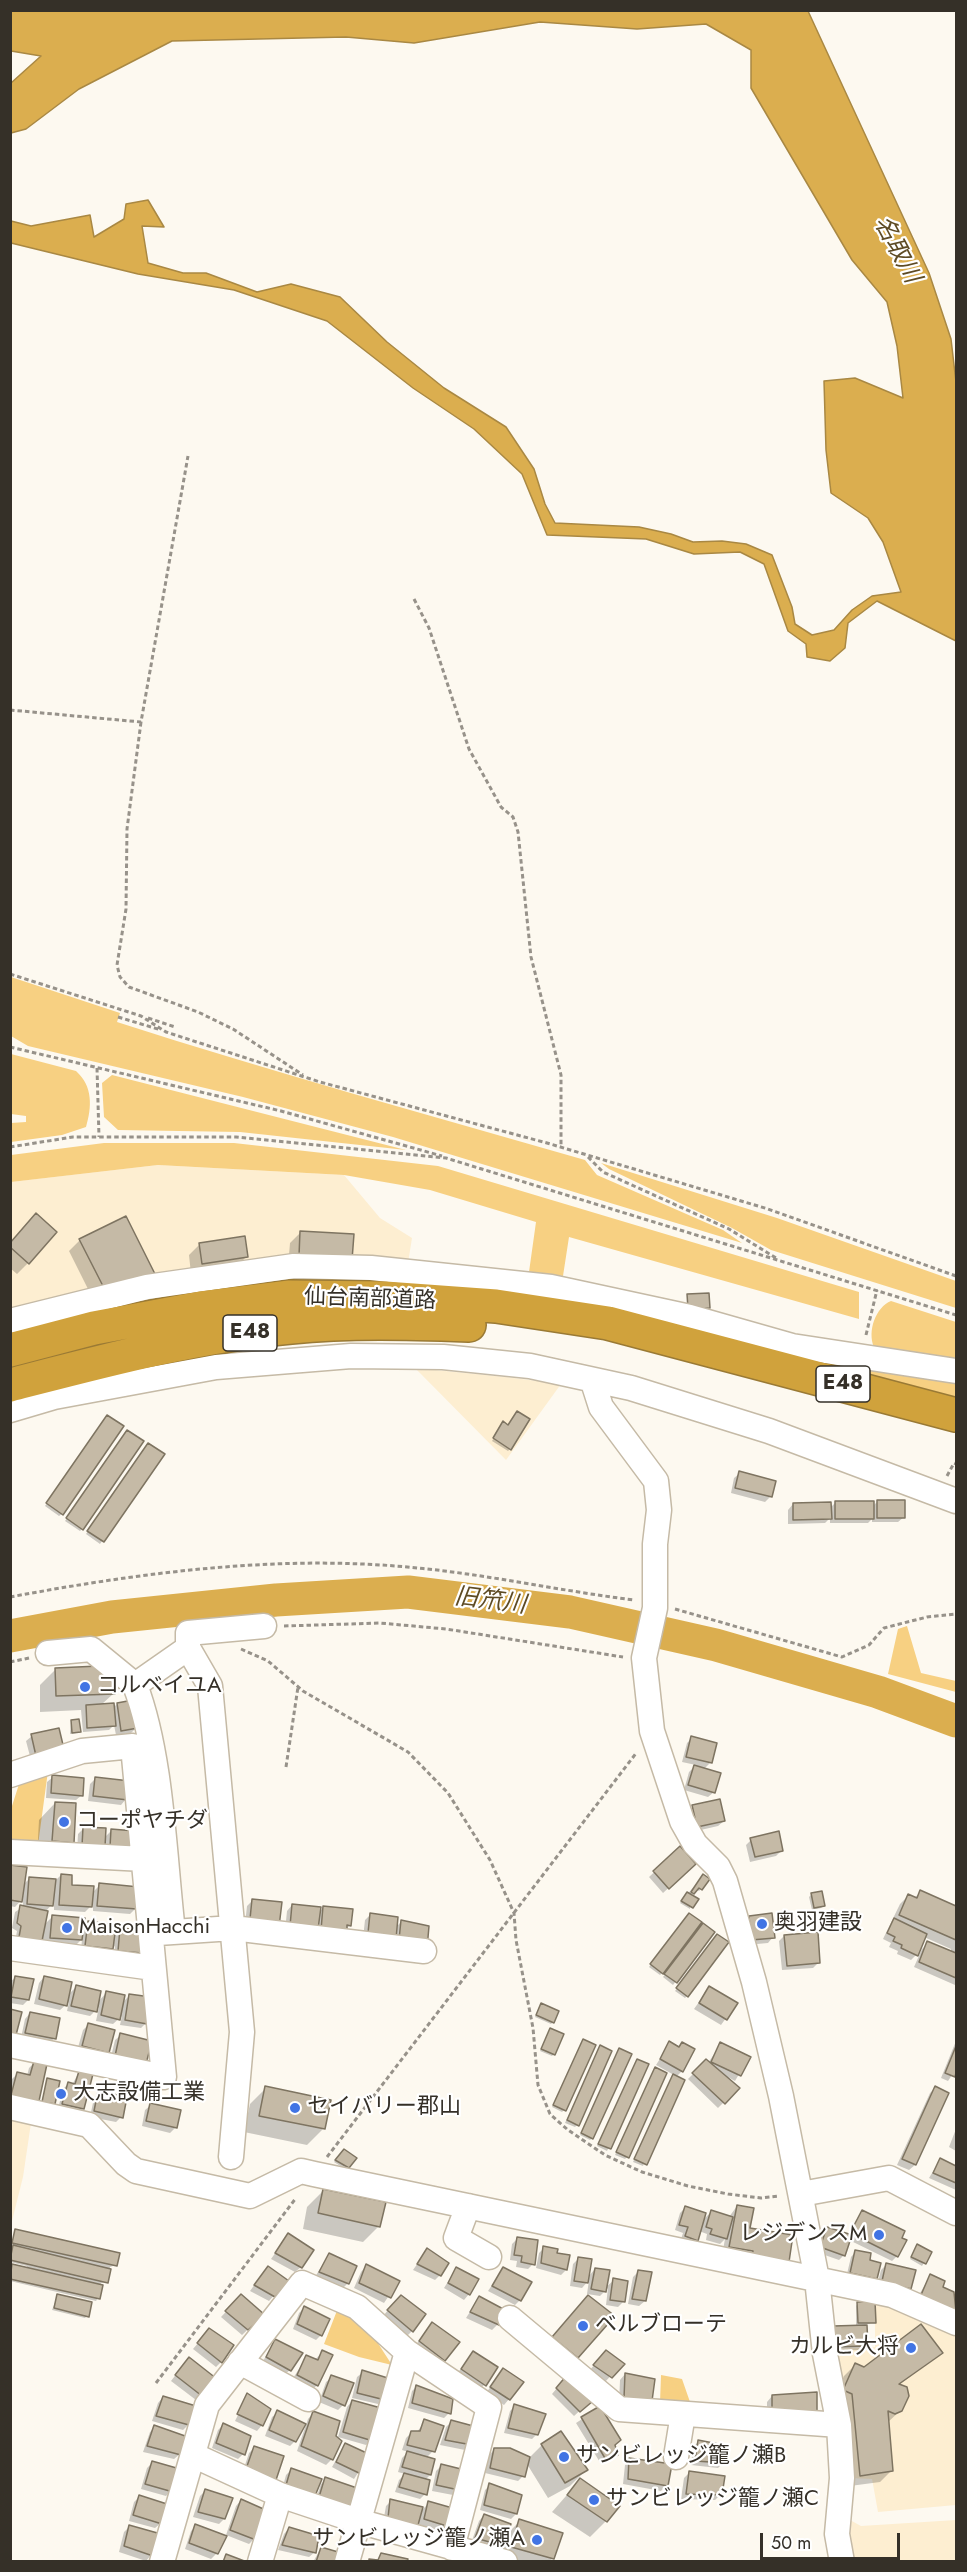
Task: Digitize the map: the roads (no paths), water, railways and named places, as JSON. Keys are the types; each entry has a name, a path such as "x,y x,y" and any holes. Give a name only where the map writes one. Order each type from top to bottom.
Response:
{"highway":[{"name":"仙台南部道路","path":"10,1350 94,1328 201,1308 290,1297 373,1298 496,1306 609,1323 957,1415"},
{"name":"仙台南部道路","path":"10,1385 123,1356 200,1341 291,1327 380,1323 496,1325 603,1336 730,1355"}],"street":[{"path":"10,1321 147,1287 294,1266 371,1268 551,1287 690,1317 792,1346 862,1354 957,1371"},
{"path":"10,1410 54,1397 216,1367 351,1356 443,1357 530,1366 593,1382 631,1388 769,1431 957,1501"},
{"path":"593,1382 601,1407 656,1480 659,1510 655,1544 655,1606 644,1661 652,1731 682,1821 694,1844 718,1868 725,1881 754,1982 801,2194 817,2279 825,2354 838,2425 842,2478 837,2534 842,2562"},
{"path":"140,1682 185,1650 188,1633 264,1626"},
{"path":"10,2045 164,2077 153,1968 169,1932 152,1748 140,1682 91,1649 48,1653"},
{"path":"185,1650 210,1686 229,1928 242,2032 231,2157"},
{"path":"13,1780 82,1751 133,1746 144,1859 169,1932"},
{"path":"10,1852 144,1859"},
{"path":"169,1932 229,1928 424,1951"},
{"path":"10,1948 153,1968"},
{"path":"10,2107 89,2125 126,2164 148,2174 250,2196 301,2171 892,2295 957,2323"},
{"path":"801,2194 889,2178 957,2213"},
{"path":"468,2206 456,2238 489,2257"},
{"path":"162,2562 207,2405 302,2283 357,2307 407,2352 489,2408 452,2548"},
{"path":"510,2318 619,2409 838,2425"},
{"path":"347,2562 407,2352"},
{"path":"240,2362 309,2399"},
{"path":"676,2457 683,2414"},
{"path":"193,2455 280,2495 358,2521 505,2562"},
{"path":"260,2562 280,2495"}],"water":[{"name":"名取川","path":"11,10 808,11 929,273 951,339 956,382 956,641 877,601 848,623 845,648 830,661 807,657 806,644 788,631 764,564 740,552 694,554 646,539 547,535 522,474 474,429 413,388 327,321 234,290 138,274 11,243 11,221 31,226 90,215 94,237 124,219 126,204 148,200 164,227 142,226 148,263 183,273 206,273 257,292 291,284 340,297 387,342 444,388 506,427 534,469 545,504 555,523 639,527 671,534 693,542 722,541 746,544 772,555 792,607 795,624 812,635 834,630 852,610 872,596 901,592 883,542 868,518 831,493 826,450 824,381 855,378 903,398 897,346 887,302 852,260 751,88 751,50 706,24 637,29 540,22 414,43 346,37 172,41 79,89 26,129 11,133 11,83 41,56 11,51"}],"waterway":[{"name":"旧笊川","path":"10,1636 112,1617 276,1600 408,1592 570,1612 716,1645 878,1692 956,1721"}],"place":[{"name":"コルベイユA","path":"85,1687"},
{"name":"コーポヤチダ","path":"64,1822"},
{"name":"奥羽建設","path":"762,1924"},
{"name":"MaisonHacchi","path":"67,1928"},
{"name":"大志設備工業","path":"61,2094"},
{"name":"セイバリー郡山","path":"295,2108"},
{"name":"レジデンスM","path":"879,2235"},
{"name":"ベルブローテ","path":"583,2326"},
{"name":"カルビ大将","path":"911,2348"},
{"name":"サンビレッジ籠ノ瀬B","path":"564,2457"},
{"name":"サンビレッジ籠ノ瀬C","path":"594,2500"},
{"name":"サンビレッジ籠ノ瀬A","path":"537,2540"}]}
